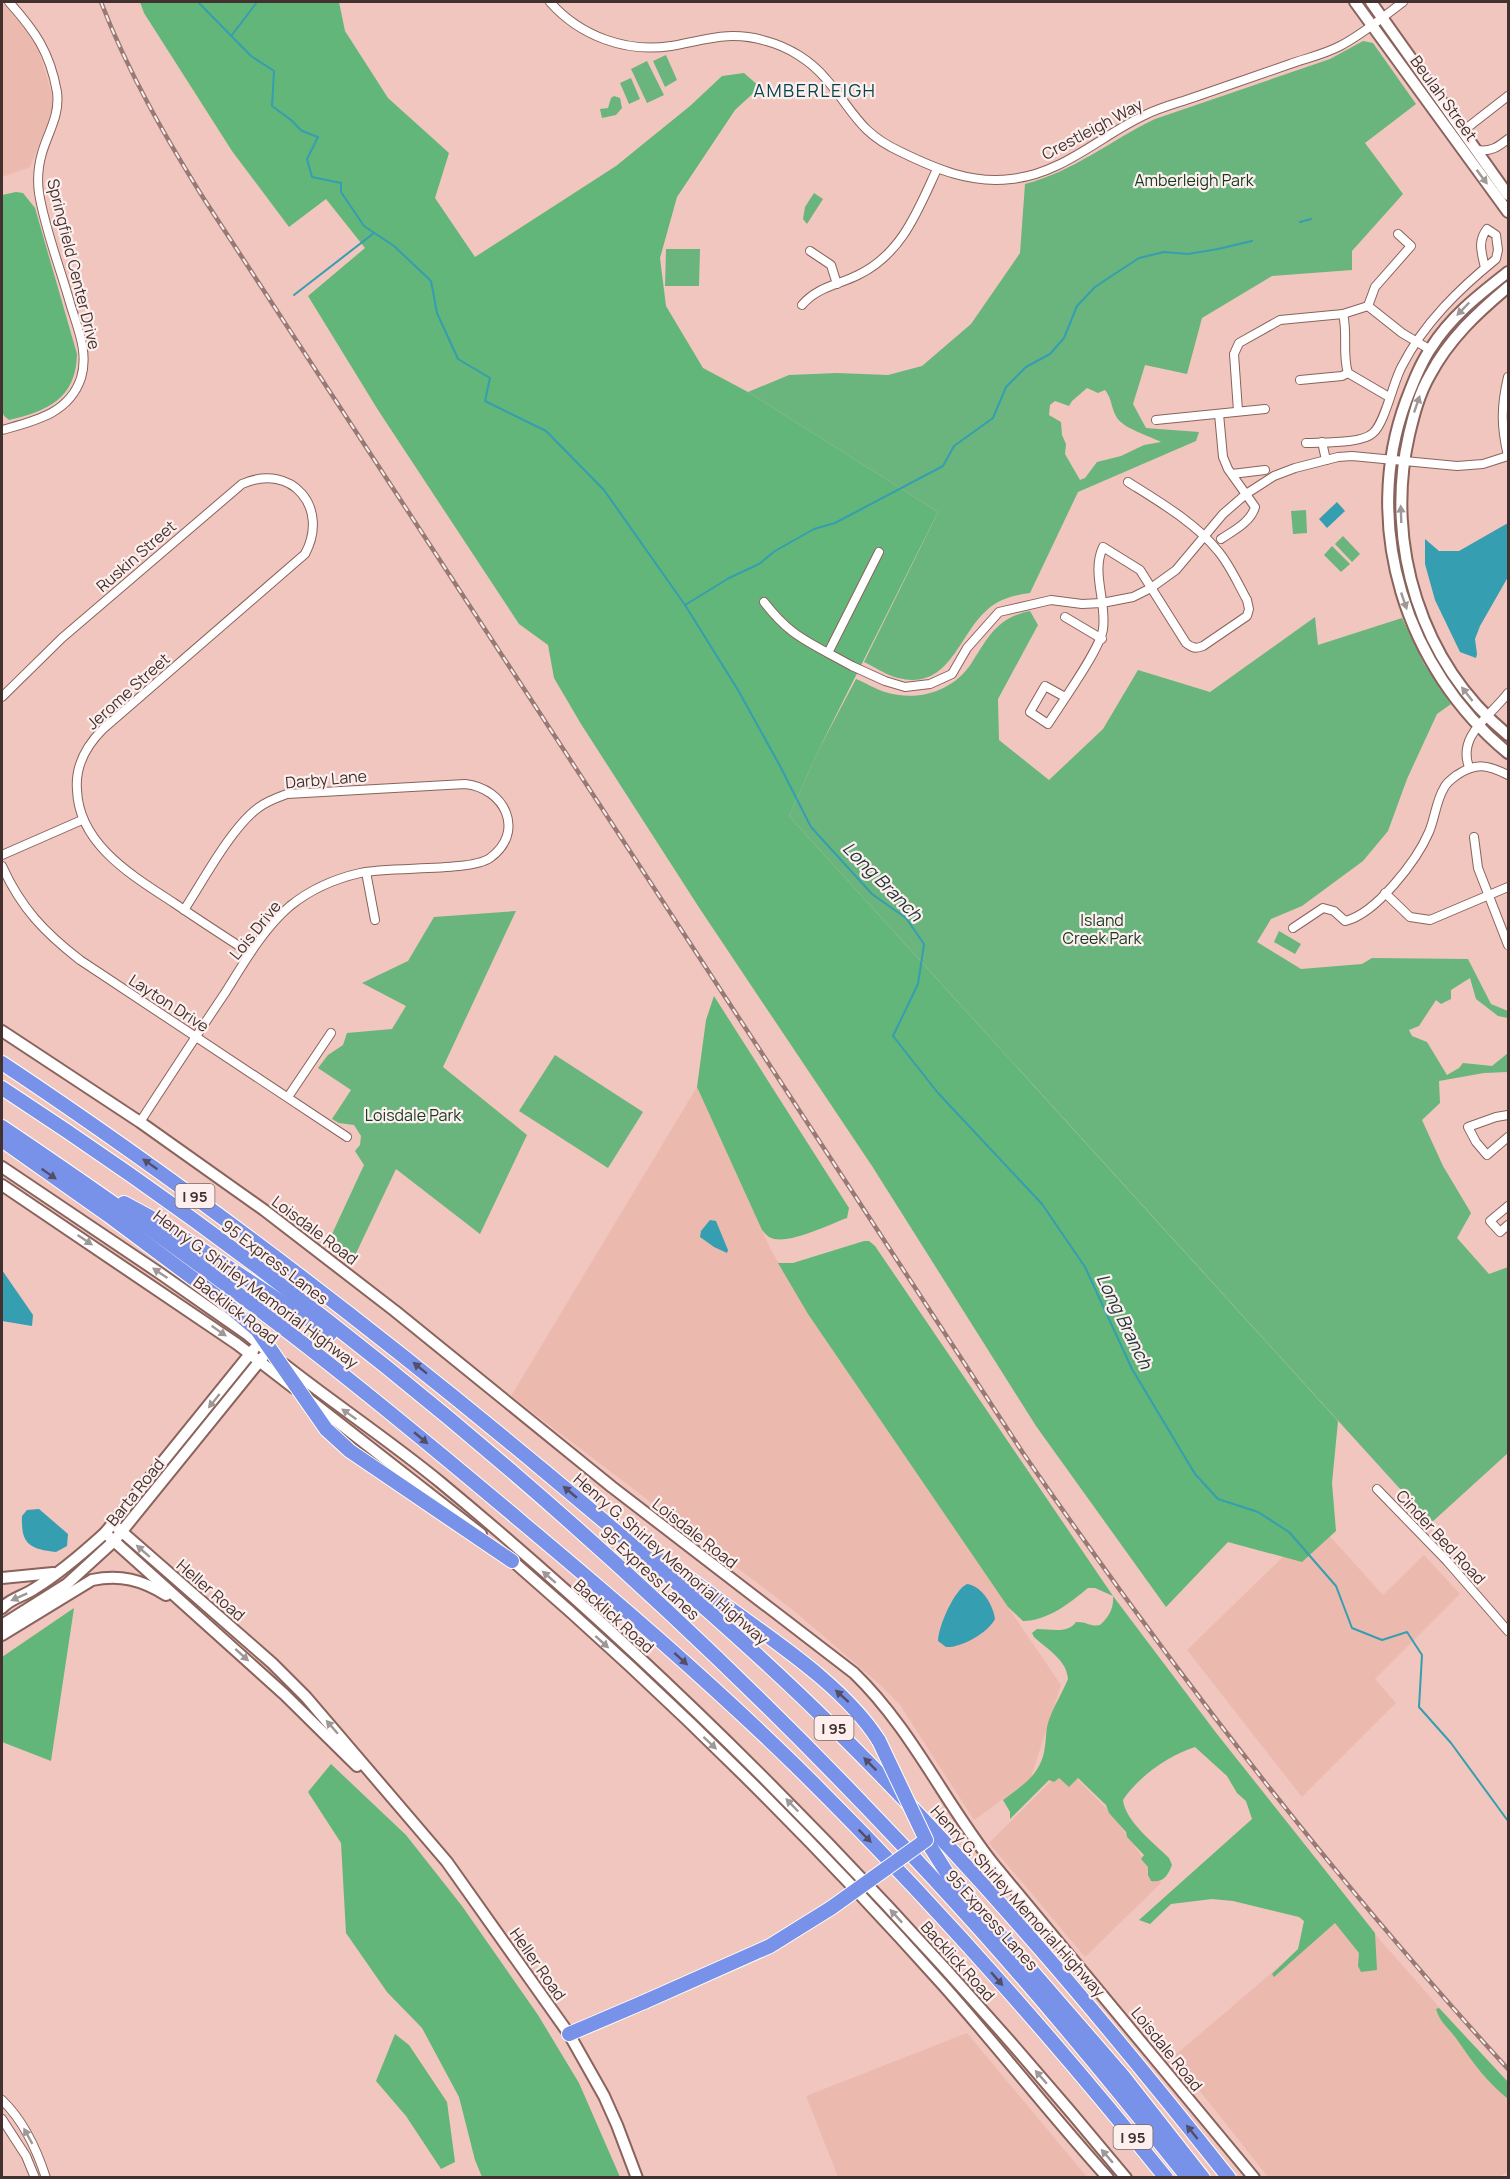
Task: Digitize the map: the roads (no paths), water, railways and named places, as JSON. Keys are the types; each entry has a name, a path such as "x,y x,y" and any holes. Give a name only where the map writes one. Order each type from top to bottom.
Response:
{"highway":[{"name":"Henry G. Shirley Memorial Highway","path":"2,1063 158,1170 302,1275 440,1385 625,1538 781,1677 913,1808 1065,1976 1228,2178"},
{"name":"95 Express Lanes","path":"2,1088 174,1207 300,1300 446,1417 606,1555 784,1724 968,1916 1062,2024 1188,2178"},
{"name":"Henry G. Shirley Memorial Highway","path":"2,1127 90,1186 228,1286 386,1409 595,1583 718,1693 794,1764 923,1896 1100,2097 1166,2178"},
{"path":"2,1140 218,1297 261,1342 326,1429 350,1451 512,1561"},
{"path":"90,1186 153,1218 316,1325 446,1417"},
{"path":"625,1538 676,1570 772,1639 856,1709 879,1741 926,1840 946,1873 1101,2049 1203,2178"},
{"path":"569,2034 770,1946 831,1908 926,1840"}],"main road":[{"name":"Beulah Street","path":"1355,2 1509,212"},
{"name":"Beulah Street","path":"1371,2 1509,195"},
{"path":"1509,272 1470,302 1440,334 1429,350 1413,381 1399,421 1390,460 1387,493 1388,531 1394,567 1417,636 1435,669 1458,700 1484,721 1509,735"},
{"path":"1509,287 1470,320 1437,363 1416,407 1403,461 1401,494 1402,531 1407,567 1417,602 1431,636 1449,669 1509,753"},
{"name":"Loisdale Road","path":"2,1031 140,1122 264,1210 612,1487 854,1674 878,1698 904,1732 960,1820 984,1853 1254,2178"},
{"name":"Backlick Road","path":"2,1167 261,1342 440,1483 637,1656 765,1777 957,1982 1126,2178"},
{"name":"Backlick Road","path":"2,1185 153,1286 254,1359 453,1510 512,1561 644,1680 788,1819 942,1984 1108,2178"},
{"name":"Barta Road","path":"2,1625 19,1612 30,1608 57,1590 114,1541 254,1359 261,1342"},
{"name":"Barta Road","path":"2,1608 12,1598 32,1591 76,1560 105,1533 254,1359"},
{"name":"Heller Road","path":"113,1524 272,1663 306,1697 382,1788 425,1835 453,1870 569,2034 604,2096 637,2178"},
{"name":"Heller Road","path":"105,1533 285,1694 333,1744 382,1788"},
{"path":"2,1578 59,1572"},
{"path":"59,1600 76,1575"},
{"path":"2,1635 92,1580 122,1577 134,1579 154,1588 198,1617"}],"street":[{"name":"Springfield Center Drive","path":"2,430 37,420 63,406 77,387 84,364 81,339 43,207 37,174 57,113 57,92 40,39 9,2"},
{"name":"Crestleigh Way","path":"550,2 564,16 587,32 608,41 629,46 669,46 704,38 727,36 752,38 777,44 798,55 819,71 855,118 886,145 954,175 986,180 1012,179 1038,174 1063,163 1146,114 1331,50 1372,25 1403,2"},
{"path":"1463,131 1509,96"},
{"path":"1477,150 1486,152 1509,139"},
{"path":"802,305 812,294 869,269 891,251 913,222 937,169"},
{"path":"1238,411 1234,354 1239,343 1280,320 1343,314 1368,306 1376,287 1411,246 1398,234"},
{"path":"810,251 831,265 837,284"},
{"path":"1306,443 1360,439 1373,434 1381,421 1400,368 1415,341 1445,305 1485,268"},
{"path":"1368,306 1429,350"},
{"path":"1343,314 1346,324 1344,360 1348,373 1389,397"},
{"path":"1300,380 1342,376 1348,373"},
{"path":"764,602 778,620 795,635 828,653 885,681 905,687 930,684 952,674 967,648 999,612 1051,600 1102,603 1133,597 1151,588 1176,570 1223,514 1246,494 1274,476 1326,460 1352,456 1457,466 1482,464 1508,456 1503,433 1502,411 1509,377"},
{"path":"1156,420 1265,409"},
{"path":"1219,414 1222,457 1255,507 1245,522 1221,539"},
{"path":"1322,442 1326,460"},
{"path":"1232,474 1265,470"},
{"name":"Ruskin Street","path":"2,697 62,638 242,484 255,479 281,480 292,485 303,495"},
{"path":"1065,697 1046,686 1030,712 1048,724 1102,639 1104,626 1098,558 1103,547 1140,570 1186,643 1191,646 1197,648 1203,646 1247,616 1249,609 1247,600 1219,552 1205,537 1164,505 1128,482"},
{"name":"Jerome Street","path":"250,953 134,877 115,861 98,843 82,820 76,785 80,764 90,744 103,729 302,558 312,543 314,522 310,505 303,495"},
{"path":"828,653 879,552"},
{"path":"1065,617 1102,639"},
{"path":"1469,767 1466,745 1473,732 1509,693"},
{"path":"1293,928 1323,908 1334,911 1345,921 1354,919 1385,893 1416,857 1429,832 1444,787 1469,767 1492,767 1509,775"},
{"name":"Darby Lane","path":"184,910 248,816 264,804 287,794 476,785 495,795 508,820"},
{"path":"2,855 82,820"},
{"name":"Lois Drive","path":"140,1122 250,953 280,916 301,898 335,880 386,868 467,865 483,862 496,853 504,841 508,820"},
{"path":"1474,837 1478,868 1509,945"},
{"name":"Layton Drive","path":"2,866 21,902 54,940 80,960 347,1137"},
{"path":"366,872 375,920"},
{"path":"1385,893 1404,913 1419,920 1430,920 1509,887"},
{"path":"288,1097 332,1032"},
{"path":"1509,1115 1468,1126 1476,1142 1487,1155 1509,1137"},
{"path":"1509,1206 1490,1221 1500,1232 1509,1225"},
{"name":"Cinder Bed Road","path":"1377,1489 1447,1561 1509,1631"},
{"path":"2,2100 21,2124 39,2158 46,2178"},
{"path":"2,2119 26,2156 35,2178"}],"water":[{"path":"1337,502 1345,511 1327,528 1319,519"},
{"path":"1508,523 1508,577 1480,626 1475,639 1476,658 1460,652 1435,600 1425,564 1425,539 1439,551 1459,551"},
{"path":"710,1220 716,1221 728,1250 727,1253 700,1237 701,1231"},
{"path":"2,1270 33,1315 32,1326 2,1321"},
{"path":"39,1509 68,1534 67,1546 56,1552 39,1549 28,1543 23,1533 22,1516 27,1510"},
{"path":"967,1584 977,1588 986,1597 995,1619 974,1639 946,1647 938,1641 941,1627 952,1601"}],"waterway":[{"name":"Long Branch","path":"198,2 251,56 274,71 272,106 302,131 318,137 307,159 312,177 341,183 341,192 364,226 394,246 431,281 437,313 458,359 490,378 485,401 546,431 604,490 685,605 738,690 811,827 872,894 906,918 924,944 918,984 893,1036 938,1093 1042,1204 1085,1267 1132,1369 1195,1474 1218,1499 1258,1512 1289,1532 1336,1586 1352,1628 1382,1640 1407,1632 1422,1655 1419,1707 1451,1743 1508,1821"},
{"path":"232,35 257,2"},
{"path":"1300,222 1311,219"},
{"path":"294,295 374,233"},
{"path":"685,605 729,578 759,564 775,551 814,529 835,523 943,466 954,446 993,418 1006,387 1026,367 1050,354 1064,338 1077,306 1095,287 1139,258 1164,252 1188,254 1252,241"}],"railway":[{"path":"101,2 148,103 204,199 1023,1453 1079,1534 1255,1770 1378,1922 1508,2069"}],"district":[{"name":"AMBERLEIGH","path":"815,90"}],"park label":[{"name":"Amberleigh Park","path":"1194,180"},
{"name":"Island Creek Park","path":"1102,929"},
{"name":"Loisdale Park","path":"413,1115"}]}
